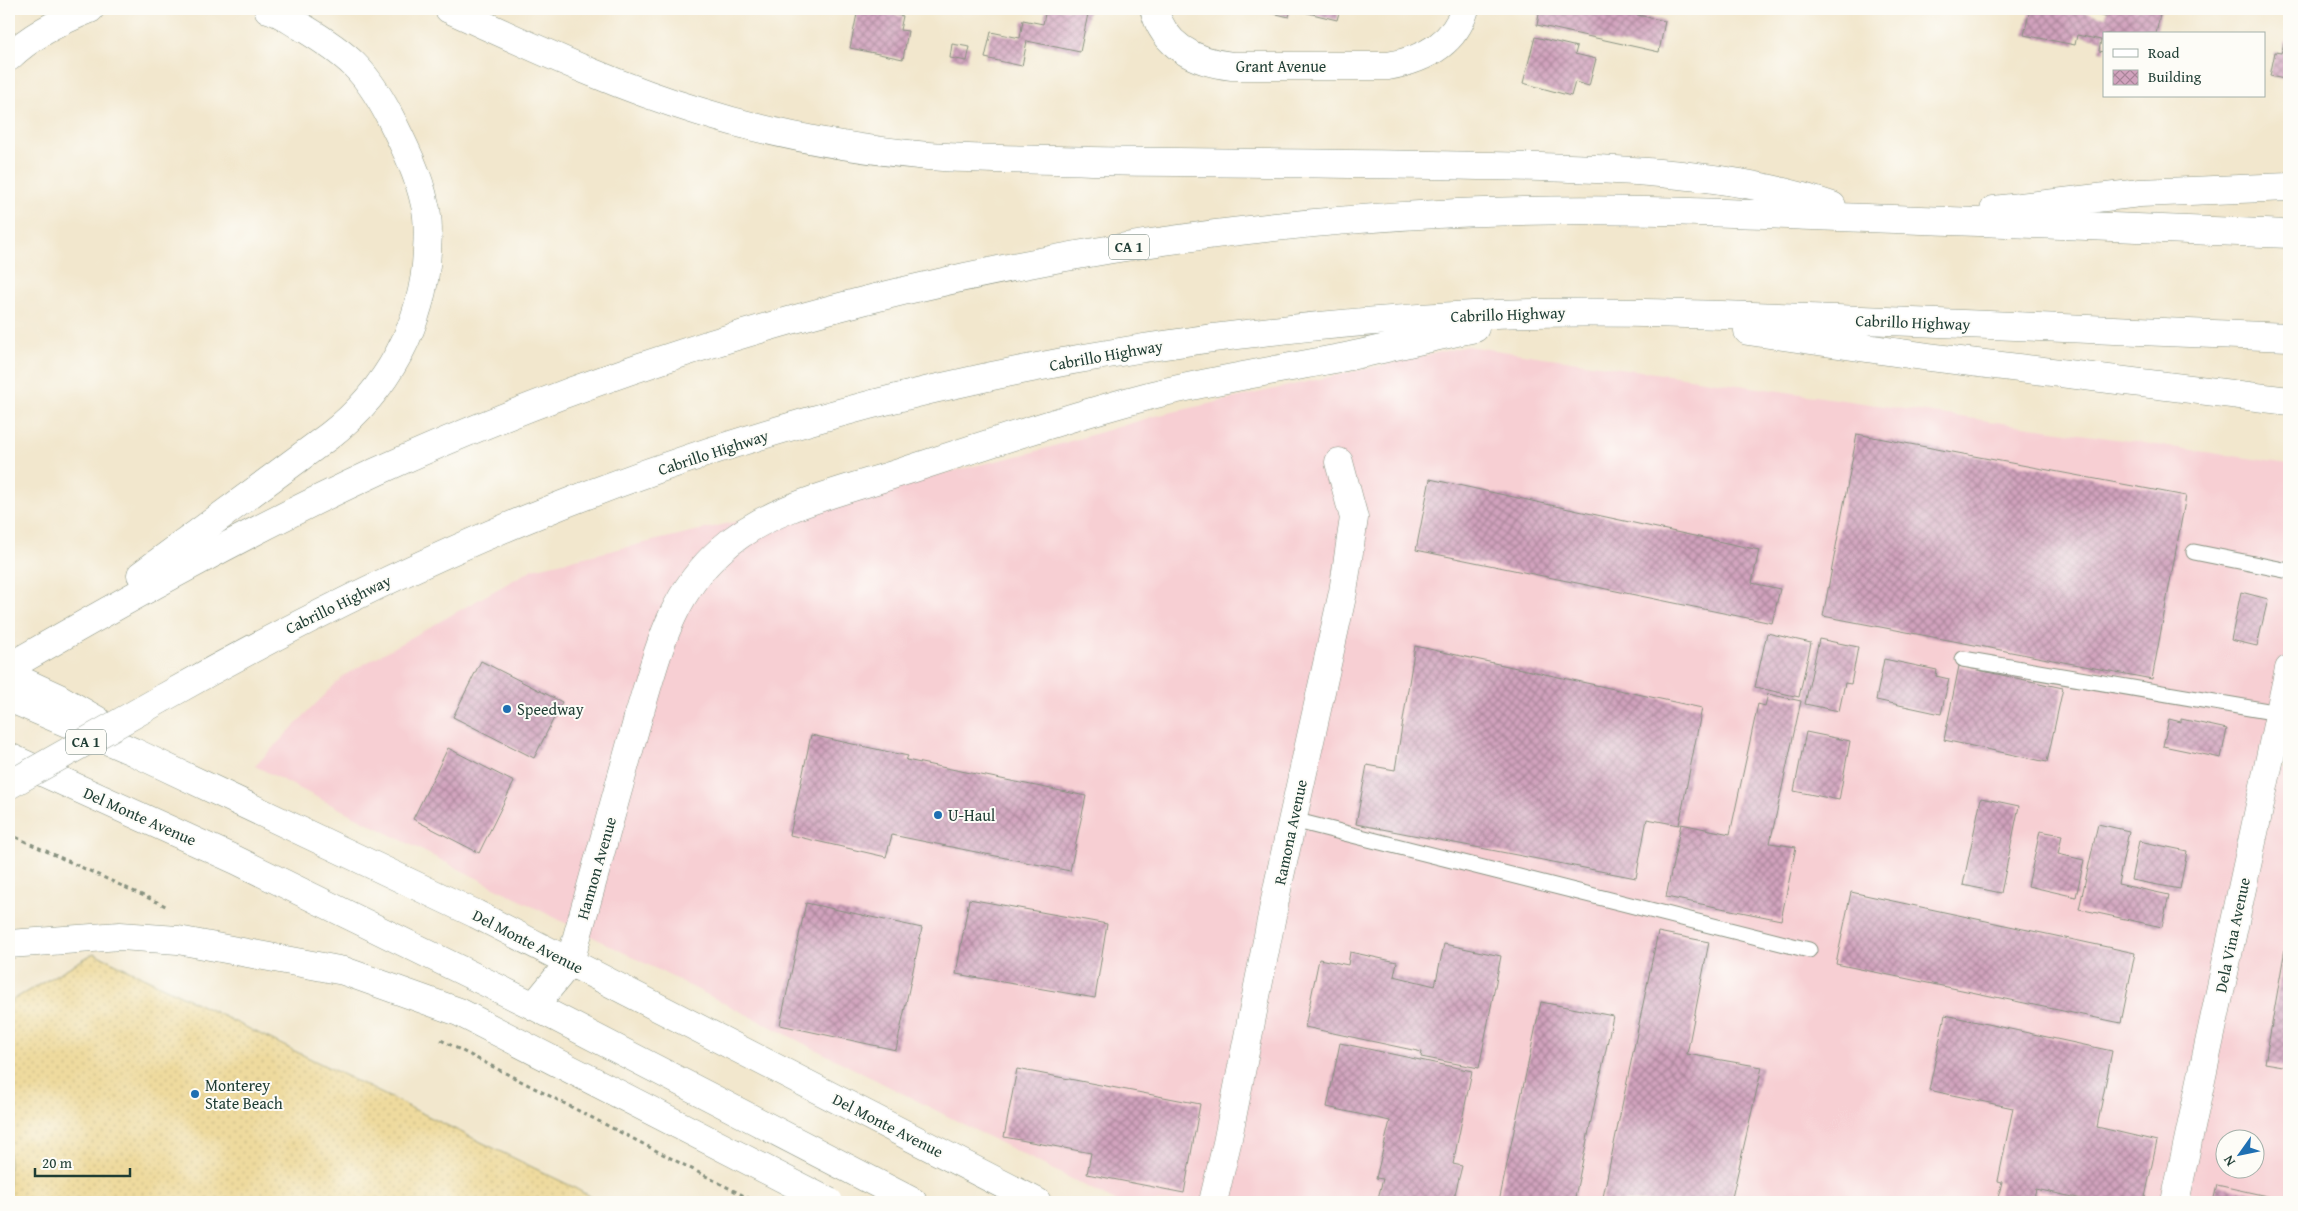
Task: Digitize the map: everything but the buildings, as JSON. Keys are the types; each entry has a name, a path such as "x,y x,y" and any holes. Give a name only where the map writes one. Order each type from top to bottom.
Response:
{"main road":[{"path":"9,57 41,34 90,9"},
{"path":"45,646 345,424 373,394 386,376 413,324 424,285 427,264 428,225 425,205 405,147 378,94 359,68 337,48 268,9"},
{"path":"449,9 556,58 700,112 858,148 930,156 1523,166 1654,174 1724,181 1778,190 1864,218"},
{"name":"Grant Avenue","path":"1154,9 1157,20 1165,34 1176,46 1190,56 1211,64 1232,66 1388,66 1403,63 1432,52 1454,32 1463,18 1465,9"},
{"path":"1933,220 2019,206 2101,196 2289,187"},
{"name":"CA 1","path":"9,667 145,589 257,530 372,474 446,442 575,391 659,361 772,326 904,291 1039,262 1244,230 1382,217 1586,209 2289,234"},
{"name":"Cabrillo Highway","path":"9,785 271,638 405,572 533,516 722,448 866,406 1010,372 1201,339 1355,322 1546,312 1616,312 2289,337"},
{"name":"Hannon Avenue","path":"534,1006 570,962 638,718 666,627 684,591 695,576 733,539 762,522 825,497 1123,403 1223,379 1349,356 1546,312"},
{"path":"1616,312 1920,356 2289,401"},
{"name":"Ramona Avenue","path":"1213,1202 1292,820 1342,592 1354,518 1339,462"},
{"name":"Dela Vina Avenue","path":"2175,1202 2278,769 2279,713 2289,669"},
{"path":"9,675 59,698 102,723 134,752"},
{"name":"Del Monte Avenue","path":"9,698 134,752 476,914 1037,1202"},
{"name":"Del Monte Avenue","path":"9,757 236,860 534,1006 913,1202"},
{"path":"9,944 120,936 178,940 344,971 459,1012 829,1202"}],"lane":[{"path":"2194,552 2289,571"},
{"path":"1963,659 2279,713"},
{"path":"1292,820 1809,950"}],"path":[{"path":"9,1198 66,1202"}],"shaded area":[{"path":"1467,346 2289,464 2289,639 2267,766 2289,771 2289,1202 1117,1202 255,766 343,676 533,569 1030,453 1155,416"}],"sand":[{"name":"Monterey State Beach","path":"94,953 571,1186 600,1202 9,1202 9,1002"}],"place":[{"name":"Speedway","path":"507,709"},
{"name":"U-Haul","path":"938,815"},
{"name":"Monterey State Beach","path":"195,1094"}]}
